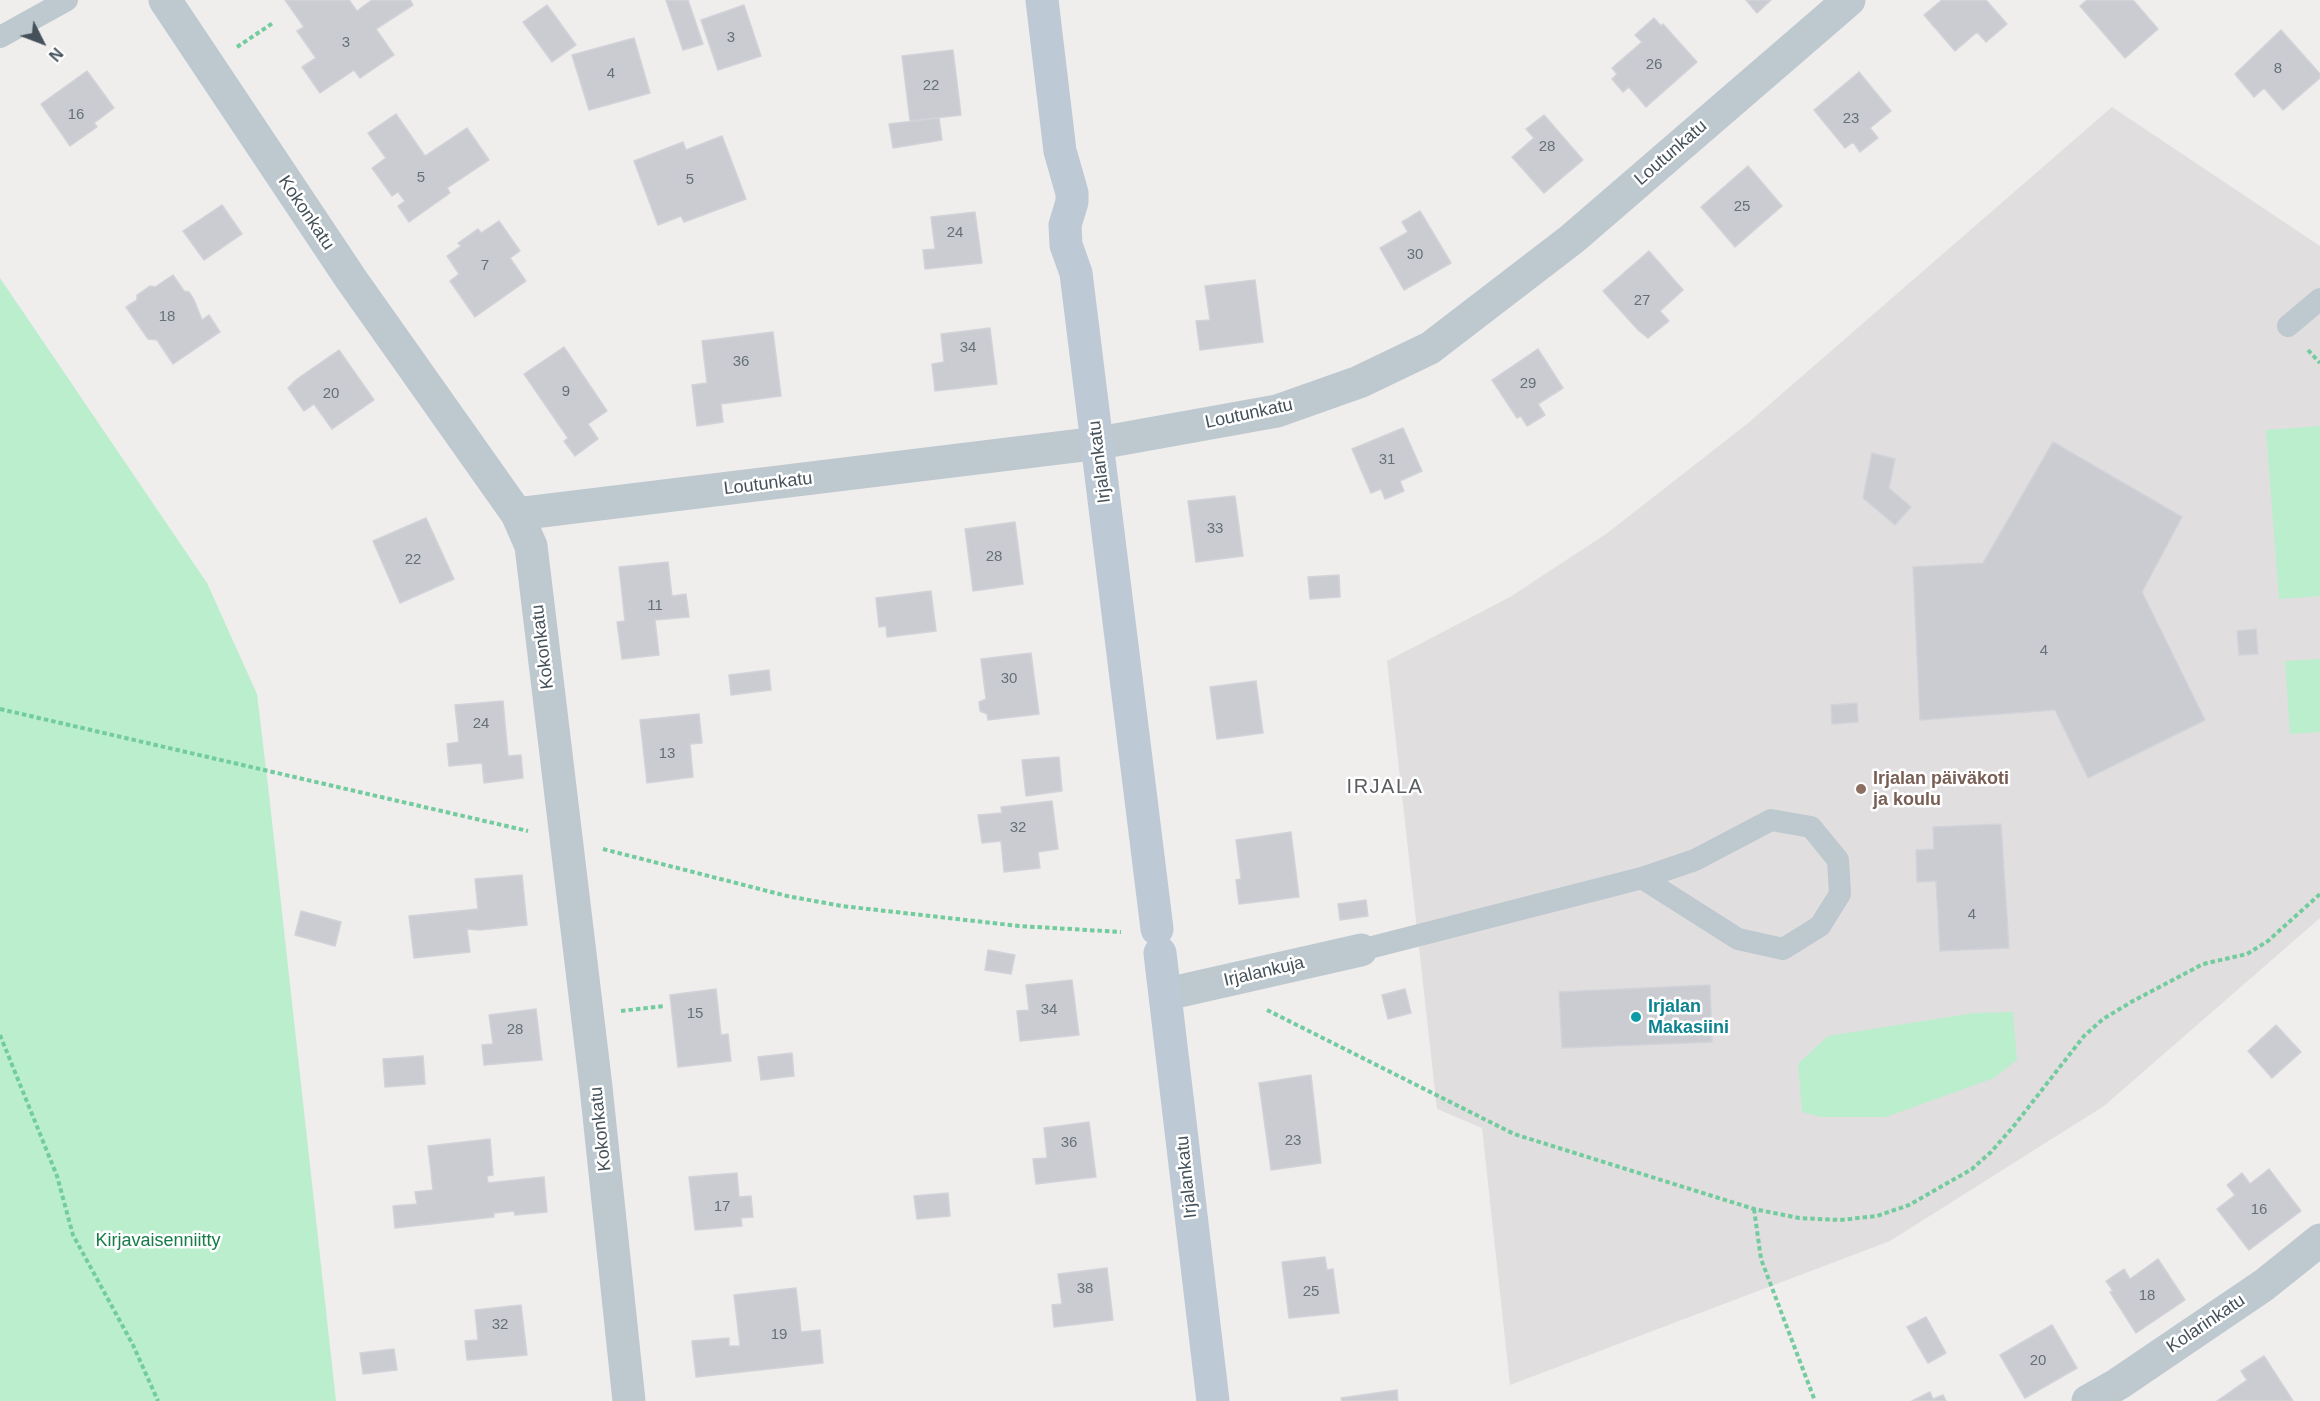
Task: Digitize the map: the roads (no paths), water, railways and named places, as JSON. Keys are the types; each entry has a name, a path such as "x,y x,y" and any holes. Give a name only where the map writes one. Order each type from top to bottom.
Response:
{"street":[{"name":"Kokonkatu","path":"165,0 351,279 517,514 531,546 596,1087 629,1401"},
{"name":"Irjalankatu","path":"1042,0 1060,151 1072,193 1072,202 1065,225 1066,245 1076,273 1099,443 1158,941 1167,994 1213,1401"},
{"name":"Loutunkatu","path":"517,514 1099,443 1277,411 1359,382 1430,348 1572,239 1849,0"},
{"name":"Irjalankuja","path":"1167,994 1361,950"},
{"name":"Kolarinkatu","path":"2088,1401 2118,1384 2264,1285 2320,1240"}],"lane":[{"path":"0,37 67,0"},
{"path":"2288,326 2320,299"},
{"path":"1361,950 1642,878 1695,860 1771,820 1811,827 1838,860 1840,894 1820,926 1783,949 1738,939 1642,878"}],"place":[{"name":"Irjalan päiväkoti ja koulu","path":"1861,789"},
{"name":"Irjalan Makasiini","path":"1636,1017"}],"district":[{"name":"IRJALA","path":"1385,787"}],"park label":[{"name":"Kirjavaisenniitty","path":"158,1241"}]}
